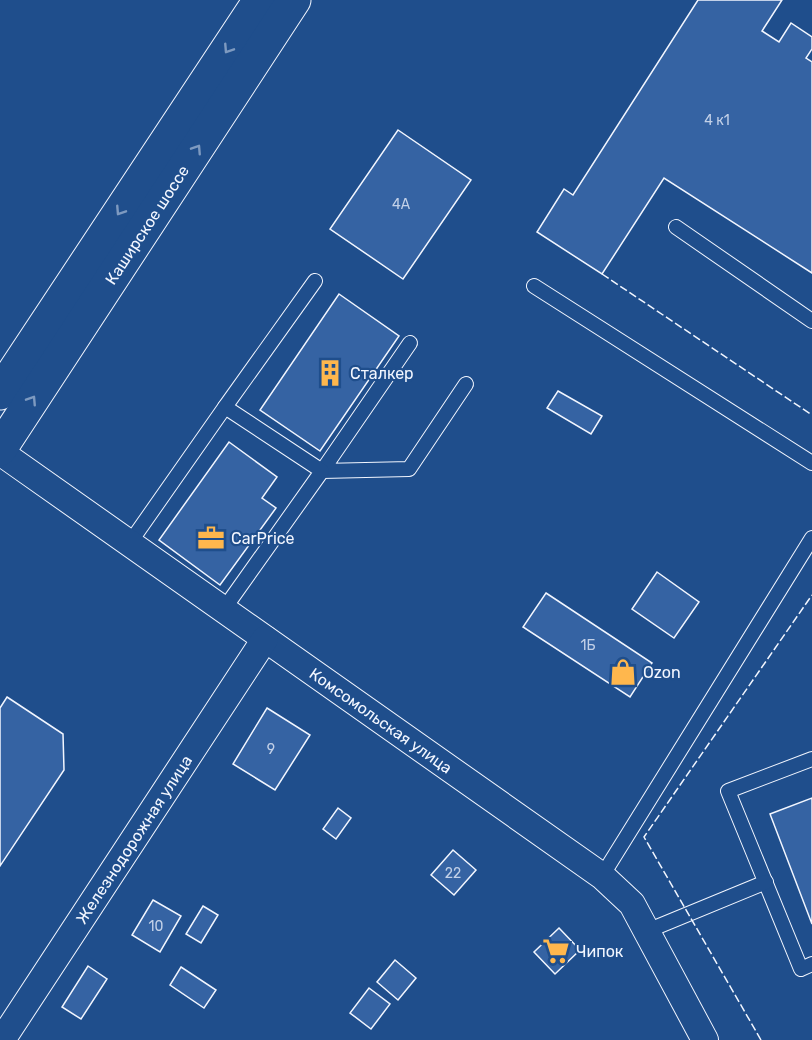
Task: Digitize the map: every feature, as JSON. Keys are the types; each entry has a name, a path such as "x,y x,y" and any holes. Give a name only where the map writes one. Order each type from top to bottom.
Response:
{"main road":[{"name":"Каширское шоссе","path":"0,393 260,0"},
{"name":"Каширское шоссе","path":"0,450 294,0"}],"street":[{"name":"Комсомольская улица","path":"0,450 129,544 602,876 632,904 705,1040"},
{"name":"Железнодорожная улица","path":"3,1040 265,639"}],"lane":[{"path":"676,227 812,321"},
{"path":"129,544 315,281"},
{"path":"534,286 812,463"},
{"path":"224,609 410,343"},
{"path":"225,407 322,471 409,469 466,384"},
{"path":"602,876 812,538"},
{"path":"812,759 728,791 801,969 812,964"},
{"path":"647,931 766,882"}],"building":[{"path":"698,0 782,0 762,31 779,42 791,23 812,37 812,49 806,58 812,62 812,273 664,178 602,274 537,232 564,189 573,195"},
{"path":"398,130 471,180 403,279 330,229"},
{"name":"Сталкер","path":"339,294 399,336 320,451 260,410"},
{"path":"558,391 602,416 591,434 547,408"},
{"path":"229,442 277,477 262,498 276,508 220,585 159,540"},
{"path":"657,572 699,602 674,638 632,609"},
{"path":"546,593 652,663 630,697 523,627"},
{"path":"7,697 63,734 64,770 0,866 0,708"},
{"path":"267,708 310,735 275,790 233,764"},
{"path":"812,798 812,924 770,814"},
{"path":"338,808 351,818 336,839 323,829"},
{"path":"453,850 476,870 454,895 431,875"},
{"path":"153,900 181,916 160,952 132,935"},
{"path":"203,906 218,915 201,943 186,934"},
{"path":"559,928 580,950 555,974 534,952"},
{"path":"395,960 416,978 398,1000 377,982"},
{"path":"88,966 107,979 81,1019 62,1007"},
{"path":"181,967 216,990 204,1008 170,985"},
{"path":"369,988 390,1004 371,1029 350,1013"}],"fence":[{"path":"602,274 812,415"},
{"path":"761,1040 644,837 812,595"}],"place":[{"name":"Сталкер","path":"330,373"},
{"name":"CarPrice","path":"211,538"},
{"name":"Ozon","path":"623,672"},
{"name":"Чипок","path":"556,951"}]}
